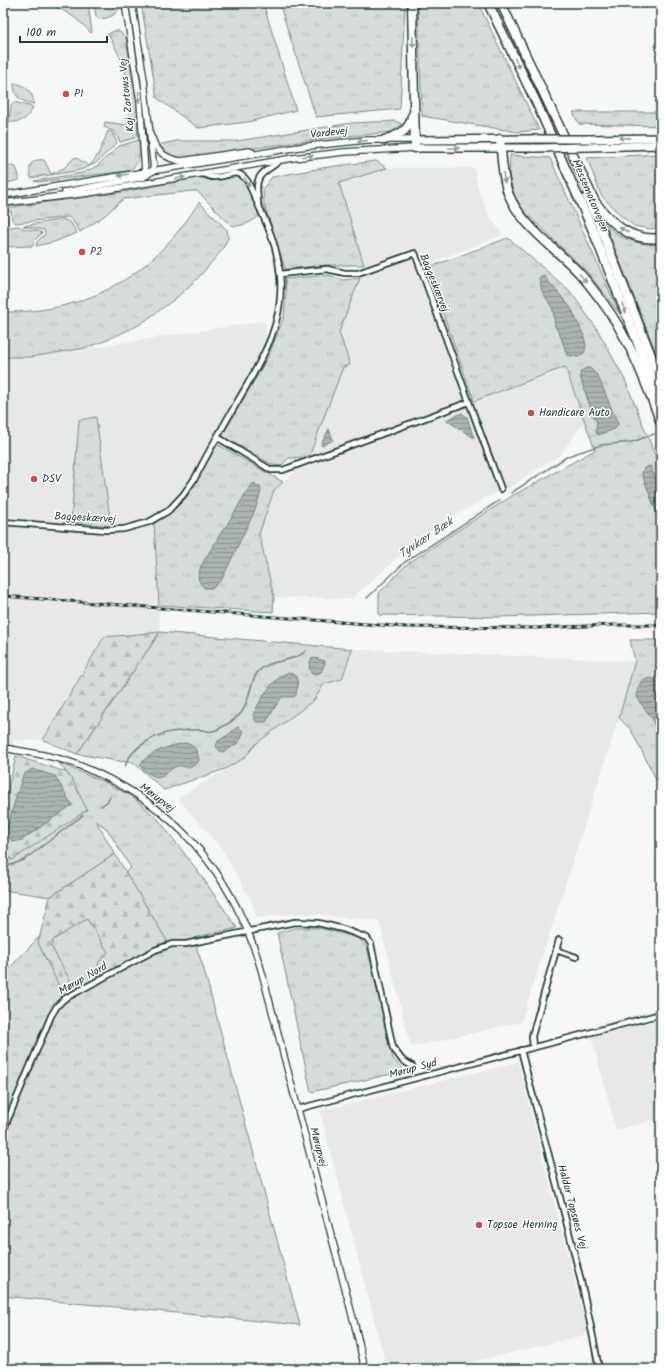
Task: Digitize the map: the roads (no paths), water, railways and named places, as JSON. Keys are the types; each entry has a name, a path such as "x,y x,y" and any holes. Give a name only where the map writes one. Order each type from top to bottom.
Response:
{"highway":[{"path":"412,3 415,144"},
{"name":"Messemotorvejen","path":"488,3 598,232 661,402"},
{"name":"Messemotorvejen","path":"496,3 552,119 661,381"},
{"path":"501,3 595,202 608,218 620,229 636,236 655,239 661,238"},
{"path":"384,140 396,137 408,128 412,121 414,97"},
{"path":"500,139 504,178 512,202 520,215 532,228 582,276 609,312 634,356 661,422"}],"main road":[{"name":"Vardevej","path":"415,144 500,139 661,138"},
{"name":"Vardevej","path":"415,144 501,148 659,145"}],"street":[{"name":"Kaj Zartows Vej","path":"125,3 140,101 146,173"},
{"name":"Kaj Zartows Vej","path":"132,3 144,80 154,170"},
{"path":"148,125 158,149 164,156 172,160 182,161 249,151 256,154"},
{"name":"Vardevej","path":"3,195 299,147 367,140 384,140 415,144"},
{"name":"Vardevej","path":"3,203 89,193 279,160 415,144"},
{"name":"Baggeskærvej","path":"258,202 256,187 259,178 261,174 274,166 279,160"},
{"path":"39,199 77,190 144,178 146,173 154,182"},
{"name":"Baggeskærvej","path":"3,522 106,530 124,529 149,522 168,511 183,495 195,478 266,352 275,329 280,301 280,274 272,235 248,182 244,176 234,173 214,177 201,174"},
{"name":"Baggeskærvej","path":"280,274 327,269 345,273 358,273 415,253 501,489"},
{"path":"217,437 271,470 283,470 469,402"},
{"name":"Mørupvej","path":"3,748 51,756 82,766 109,778 133,792 163,814 190,839 209,861 233,898 249,931 261,969 354,1319 365,1369"},
{"path":"249,931 295,922 318,923 343,929 367,938 371,944 393,1048 402,1060 412,1066"},
{"name":"Mørup Nord","path":"3,1131 51,1016 57,1006 64,999 155,950 172,944 186,944 249,931"},
{"path":"533,1047 532,1036 559,940"},
{"path":"556,950 576,957"},
{"name":"Mørup Syd","path":"298,1109 661,1014"},
{"name":"Haldor Topsøes Vej","path":"521,1050 574,1248 593,1331 599,1369"}],"waterway":[{"name":"Tyvkær Bæk","path":"511,493 568,456 601,445 632,442 654,434"},
{"name":"Tyvkær Bæk","path":"367,598 405,562 500,500"},
{"name":"Tyvkær Bæk","path":"125,767 133,753 139,747 155,737 172,732 188,730 209,732 232,721 244,708 254,678 261,669 275,662 297,657 306,651"},
{"name":"Tyvkær Bæk","path":"101,806 108,801 110,797"},
{"name":"Tyvkær Bæk","path":"3,868 24,860 83,815"}],"railway":[{"path":"3,596 406,627 536,628 661,625"}],"place":[{"name":"P1","path":"66,94"},
{"name":"P2","path":"82,252"},
{"name":"Handicare Auto","path":"531,413"},
{"name":"DSV","path":"34,479"},
{"name":"Topsoe Herning","path":"479,1225"}]}
